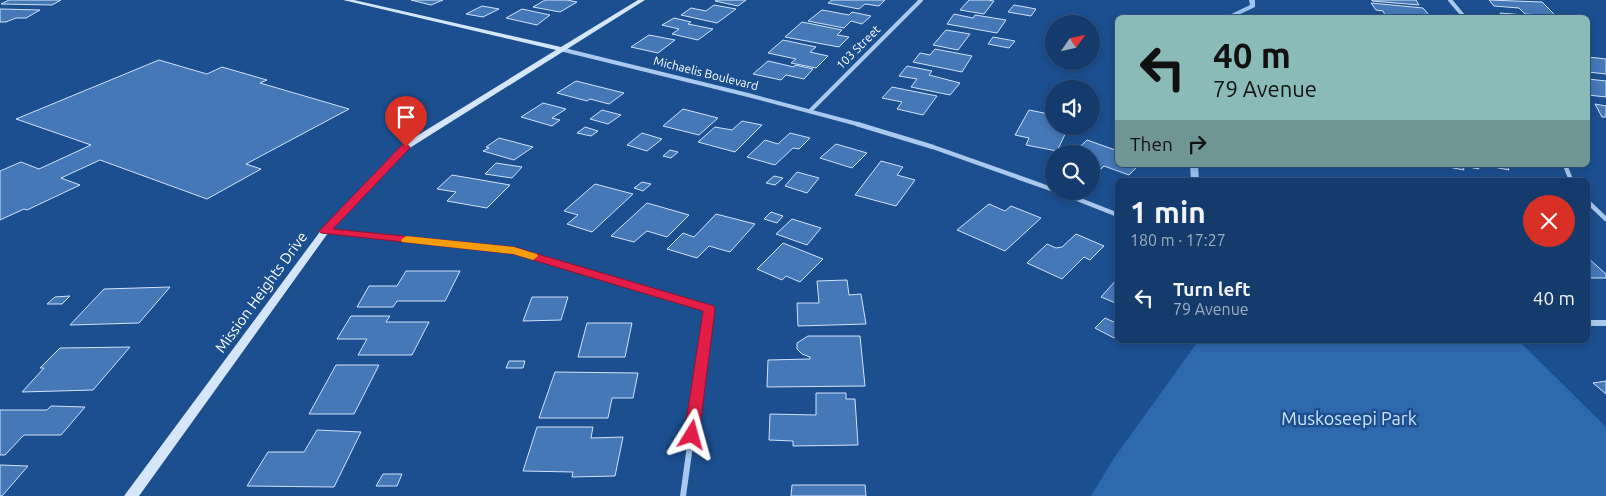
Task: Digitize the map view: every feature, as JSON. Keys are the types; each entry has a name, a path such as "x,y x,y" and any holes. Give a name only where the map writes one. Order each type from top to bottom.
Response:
{"street":[{"name":"Michaelis Boulevard","path":"348,0 811,110 926,143 1045,187"},
{"name":"Mission Heights Drive","path":"130,496 325,231 406,147 560,49 642,0"},
{"name":"103 Street","path":"811,110 921,0"},
{"path":"1450,0 1462,15"},
{"name":"Michaelis Boulevard","path":"1079,200 1115,214"},
{"path":"1590,204 1606,219"},
{"path":"325,231 514,251 709,309 683,496"},
{"path":"1590,323 1606,323"}],"green space":[{"name":"Muskoseepi Park","path":"1197,343 1521,343 1606,427 1606,496 1091,496 1114,458"}],"building":[{"path":"9,0 61,0 52,5 1,4"},
{"path":"411,0 443,0 431,5"},
{"path":"545,0 577,2 560,12 533,7"},
{"path":"746,0 738,6 715,1"},
{"path":"832,0 885,0 879,6 865,4 859,9 828,3"},
{"path":"969,0 994,1 984,14 960,10"},
{"path":"1416,0 1419,5 1372,1"},
{"path":"1489,0 1542,2 1555,15 1525,14 1519,8 1494,6"},
{"path":"1371,3 1423,8 1429,15 1385,15 1383,11 1376,10"},
{"path":"714,5 736,9 717,23 681,15 691,8 706,11"},
{"path":"1014,5 1036,9 1031,16 1008,12"},
{"path":"482,6 499,9 483,17 466,14"},
{"path":"0,9 40,10 26,18 16,18 0,22"},
{"path":"522,9 550,15 537,25 506,18"},
{"path":"822,10 849,15 852,12 871,16 862,24 851,21 844,28 808,21"},
{"path":"1500,13 1525,15 1502,15"},
{"path":"954,14 973,18 975,15 1006,20 997,33 947,24"},
{"path":"674,18 691,22 688,24 713,29 698,40 672,34 679,29 662,25"},
{"path":"802,22 842,30 837,35 849,37 839,47 785,37"},
{"path":"946,30 970,34 958,50 933,45"},
{"path":"649,35 675,40 658,53 631,47"},
{"path":"993,37 1015,41 1009,48 988,44"},
{"path":"783,40 816,47 810,52 828,56 816,68 791,63 796,59 768,53"},
{"path":"935,49 972,56 962,72 913,62 920,53 930,55"},
{"path":"1590,57 1606,59 1606,74 1590,72"},
{"path":"159,60 207,74 222,67 267,80 260,83 349,109 246,164 261,169 207,199 100,160 61,178 80,185 27,210 24,209 0,220 0,171 21,162 39,169 91,145 16,119"},
{"path":"768,61 813,69 804,79 786,75 781,80 753,74"},
{"path":"907,66 932,71 929,75 960,83 950,95 911,87 917,79 899,76"},
{"path":"1590,79 1606,81 1606,97 1590,95"},
{"path":"576,81 624,93 609,104 590,99 587,101 557,93"},
{"path":"892,87 937,96 923,115 897,109 902,102 882,98"},
{"path":"543,103 566,109 552,118 560,120 552,126 521,117"},
{"path":"1595,104 1606,106 1606,117 1602,117"},
{"path":"683,109 718,118 699,135 663,126"},
{"path":"602,110 621,115 608,124 590,119"},
{"path":"1029,110 1045,113 1045,135 1065,135 1060,145 1045,145 1045,149 1026,145 1029,138 1015,135"},
{"path":"742,121 762,125 735,152 698,142 715,127 732,130"},
{"path":"585,127 598,131 591,136 577,133"},
{"path":"642,133 662,139 647,151 627,145"},
{"path":"790,133 810,138 799,149 793,148 775,165 747,157 765,140 778,144"},
{"path":"499,138 533,147 514,160 483,151"},
{"path":"1087,140 1115,150 1115,167 1137,167 1129,175 1104,166 1101,169 1100,145 1082,145"},
{"path":"836,144 867,153 852,168 820,158"},
{"path":"670,150 678,152 671,158 663,156"},
{"path":"881,161 903,167 897,175 915,180 896,206 855,195"},
{"path":"496,163 522,167 512,178 485,174"},
{"path":"1448,167 1463,167 1464,170"},
{"path":"1493,167 1508,167 1509,170"},
{"path":"797,172 819,178 807,193 785,186"},
{"path":"452,175 510,185 487,208 447,201 456,192 437,189"},
{"path":"774,176 783,178 775,185 766,183"},
{"path":"642,182 651,184 643,191 634,188"},
{"path":"595,184 633,194 592,232 567,224 578,215 564,211"},
{"path":"647,203 689,215 667,237 647,231 634,242 611,236"},
{"path":"989,204 1005,211 1011,206 1041,218 1005,251 957,230"},
{"path":"771,212 783,216 777,223 764,219"},
{"path":"716,214 755,224 730,252 709,246 697,258 667,249 683,233 694,237"},
{"path":"792,219 821,228 807,245 776,234"},
{"path":"1076,234 1104,246 1090,260 1084,257 1062,279 1027,263 1047,244 1056,248 1062,247"},
{"path":"783,243 823,259 800,282 786,276 782,280 757,269"},
{"path":"1590,260 1606,274 1606,278 1590,278"},
{"path":"406,271 460,271 445,301 397,301 393,307 357,307 369,286 397,286"},
{"path":"847,280 849,295 861,294 866,324 798,326 797,303 819,303 817,281"},
{"path":"1115,281 1115,303 1101,297"},
{"path":"170,287 139,323 70,325 104,289"},
{"path":"70,296 62,304 47,304 55,297"},
{"path":"532,297 568,297 561,320 523,321"},
{"path":"351,316 390,316 386,322 429,322 412,355 358,355 367,339 337,339"},
{"path":"1105,318 1115,323 1115,337 1114,338 1095,328"},
{"path":"587,323 632,323 625,357 578,357"},
{"path":"808,336 860,336 865,386 767,387 768,360 810,359 810,357 802,354 797,349 797,343"},
{"path":"130,347 93,390 22,392 44,368 40,368 60,348"},
{"path":"509,361 525,361 523,368 506,368"},
{"path":"336,365 379,365 354,414 309,414"},
{"path":"555,372 638,373 633,398 612,398 608,418 539,418"},
{"path":"1606,381 1606,394 1593,383"},
{"path":"816,393 846,393 846,399 855,399 858,445 793,446 793,441 769,440 770,414 816,415"},
{"path":"51,406 85,407 61,435 24,435 5,455 0,455 0,410 47,410"},
{"path":"537,427 593,427 591,438 623,437 615,476 572,477 573,472 523,471"},
{"path":"317,430 361,432 334,487 247,486 268,452 304,452"},
{"path":"0,465 28,466 2,496 0,496"},
{"path":"383,474 402,474 397,486 376,486"},
{"path":"792,485 865,485 866,496 791,496"}],"waterway":[{"path":"1233,15 1253,6 1252,0"},
{"path":"1194,167 1195,178"}],"slow traffic":[{"path":"406,240 514,251 533,256"}],"route":[{"path":"406,147 325,231 514,251 709,309 692,435"}]}
